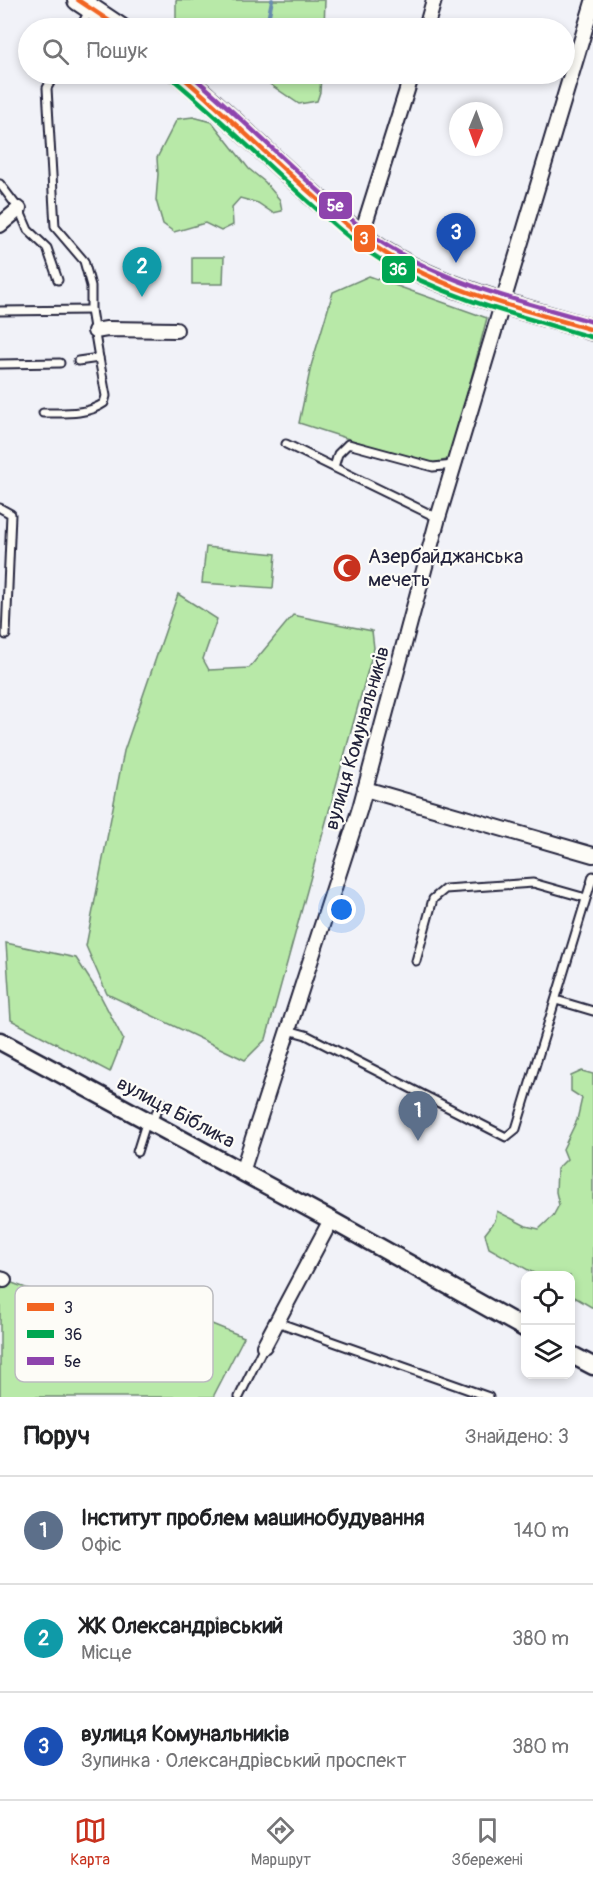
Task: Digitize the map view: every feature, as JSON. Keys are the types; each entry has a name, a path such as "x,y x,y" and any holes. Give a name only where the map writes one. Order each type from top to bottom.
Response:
{"main road":[{"path":"84,4 105,18"},
{"path":"191,84 298,182 361,236 385,253 418,271 503,303 593,330"}],"street":[{"path":"429,18 434,0"},
{"name":"вулиця Комунальників","path":"575,62 593,2"},
{"path":"361,236 408,84"},
{"name":"вулиця Комунальників","path":"242,1172 365,789 438,518 568,84"},
{"path":"0,225 19,208"},
{"path":"95,331 106,329 176,330"},
{"path":"365,789 593,855"},
{"name":"вулиця Біблика","path":"0,1041 331,1220 521,1327"},
{"path":"264,1346 331,1220"},
{"path":"575,1357 593,1366"}],"lane":[{"path":"43,413 72,414 98,407 104,403 106,396 91,310 90,286 84,261 55,227 46,88 49,84"},
{"path":"0,184 19,208 28,230 47,248 58,280"},
{"path":"0,311 91,310"},
{"path":"78,361 99,358"},
{"path":"0,363 60,363"},
{"path":"286,444 438,518"},
{"path":"334,467 338,454 348,444 433,467 454,465"},
{"path":"0,508 11,514 6,635"},
{"path":"288,1030 306,1035 506,1137 516,1130 593,876"},
{"path":"416,961 434,899 445,889 533,884 586,898"},
{"path":"556,1000 593,1011"},
{"path":"137,1152 149,1121 162,1102"},
{"path":"277,1322 489,1397"},
{"path":"239,1397 264,1346"}],"green space":[{"path":"176,0 325,0 324,18 176,18"},
{"path":"270,84 320,84 317,101 299,104"},
{"path":"193,117 212,122 249,169 265,182 280,200 282,211 273,213 258,203 240,198 232,207 233,225 221,231 205,223 174,232 163,224 156,200 157,158 177,119"},
{"path":"192,257 224,257 223,284 192,284"},
{"path":"369,276 487,318 450,459 434,463 380,449 299,423 311,366 333,292"},
{"path":"206,547 276,554 273,588 202,583"},
{"path":"178,594 217,619 203,659 209,670 249,668 293,615 372,631 374,648 266,1039 245,1060 107,994 86,946 124,751"},
{"path":"6,943 76,958 100,995 123,1039 110,1072 11,1020"},
{"path":"582,1071 593,1074 593,1308 575,1297 575,1271 530,1271 489,1248 485,1234 495,1221 497,1211 526,1226 539,1229 553,1216 559,1205 556,1192 557,1169 567,1159 563,1149 577,1120 582,1098 571,1091 571,1076"},
{"path":"4,1280 20,1286 15,1286 15,1382 213,1382 213,1324 244,1337 213,1397 0,1397 0,1292"}],"waterway":[{"path":"268,18 272,0"}],"transit line":[{"name":"3","path":"78,0 105,18"},
{"name":"36","path":"179,84 335,226 381,260 457,296 591,337"},
{"name":"3","path":"190,84 339,219 385,253 409,267 460,289 593,330"},
{"name":"5е","path":"201,84 346,214 389,247 437,272 463,282 514,300 593,322"}],"place":[{"name":"вулиця Комунальників","path":"456,263"},
{"name":"ЖК Олександрівський","path":"142,297"},
{"name":"Азербайджанська мечеть","path":"347,568"},
{"name":"Інститут проблем машинобудування","path":"418,1141"}]}
